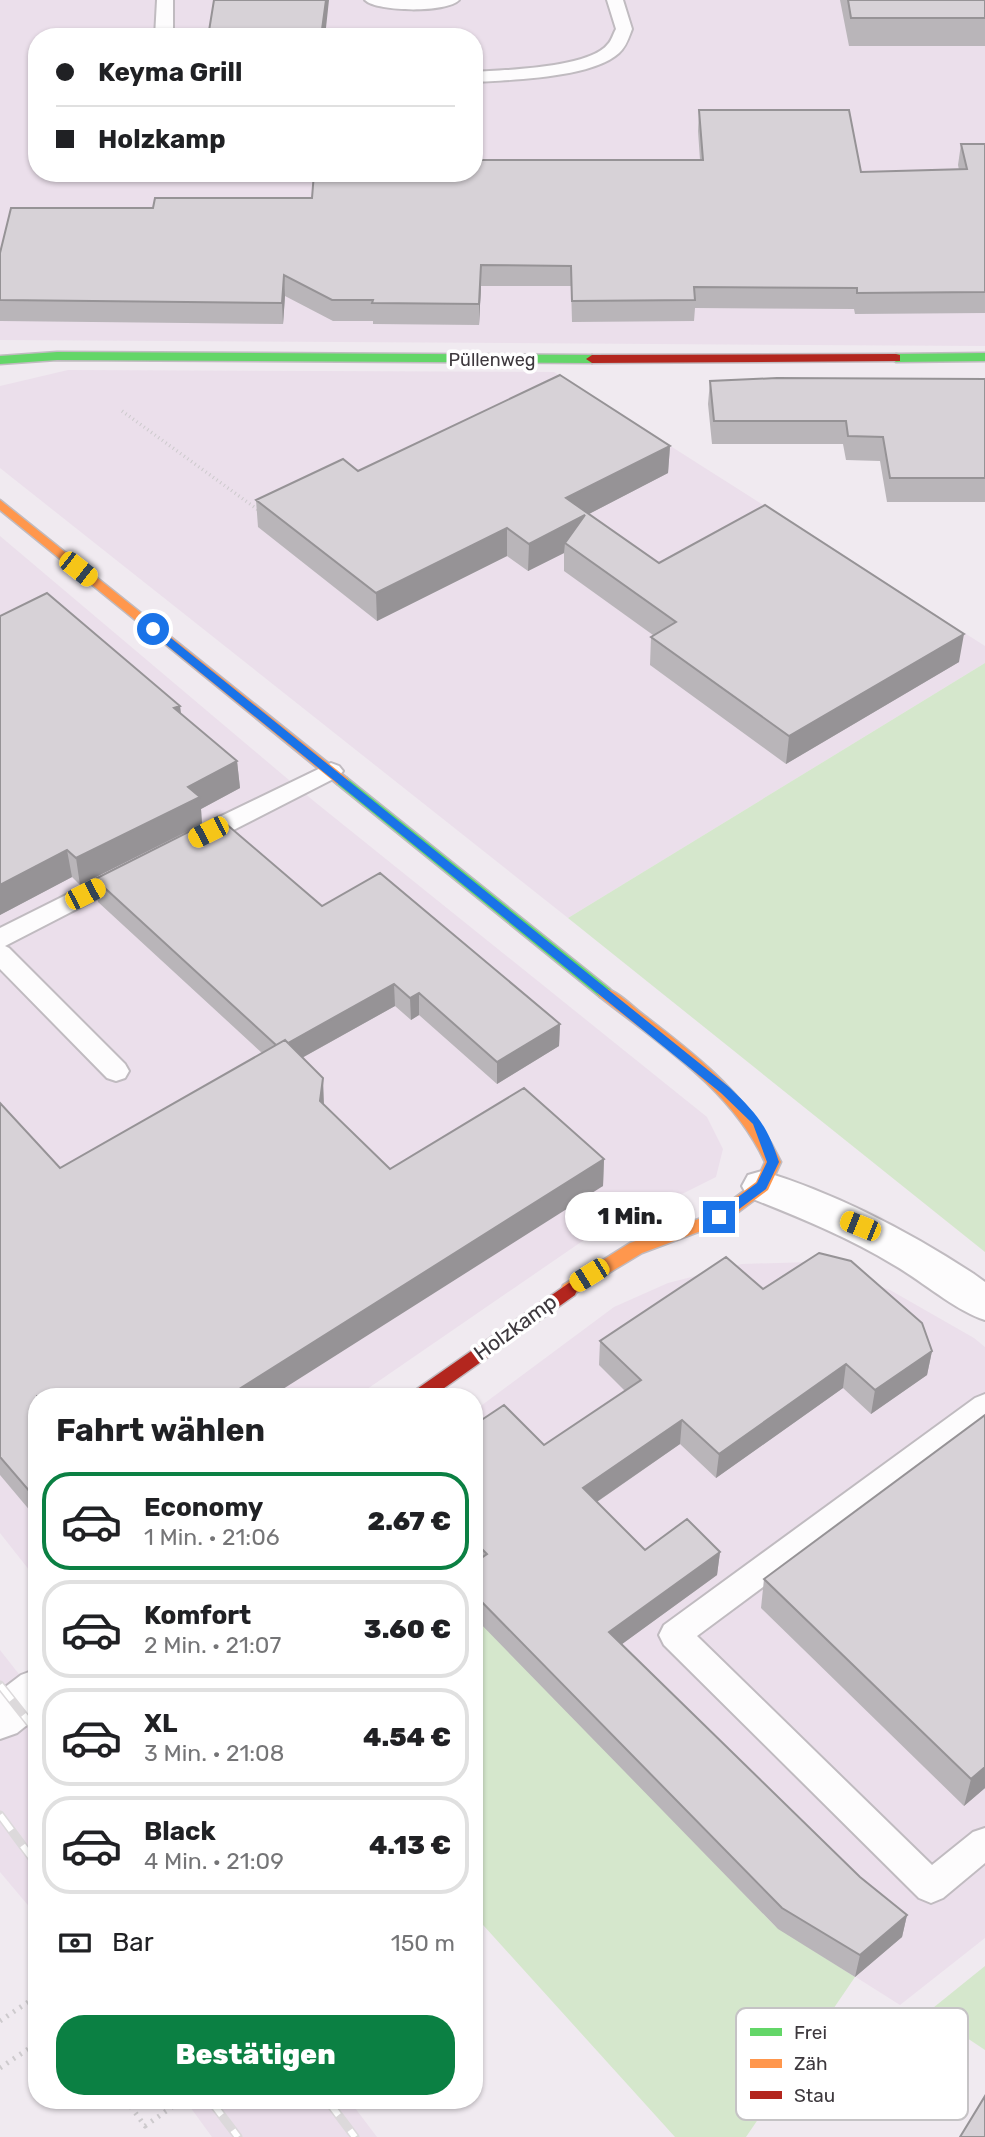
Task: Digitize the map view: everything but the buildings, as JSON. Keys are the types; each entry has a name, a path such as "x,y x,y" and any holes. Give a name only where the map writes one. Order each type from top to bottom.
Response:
{"street":[{"name":"Püllenweg","path":"0,360 57,356 471,360 985,357"},
{"path":"0,504 725,1090 757,1122 766,1139 773,1162 762,1186 860,1226 909,1252 985,1304"},
{"name":"Holzkamp","path":"431,1388 605,1265 636,1248 719,1217 762,1186"},
{"path":"0,1718 28,1697"}],"lane":[{"path":"164,0 164,28"},
{"path":"373,0 414,5 451,0"},
{"path":"483,76 539,73 592,60 614,49 624,29 615,0"},
{"path":"171,851 331,771"},
{"path":"0,939 147,863"},
{"path":"0,954 116,1071"},
{"path":"985,1406 675,1635 931,1887 985,1843"}],"path":[{"path":"122,411 263,513"},
{"path":"0,2021 28,2002"},
{"path":"0,2068 28,2049"},
{"path":"133,2109 145,2126 169,2109"}],"shaded area":[{"path":"0,0 985,0 985,346 0,340"},
{"path":"68,370 554,372 985,646 985,663 568,918 0,468 0,386"},
{"path":"0,536 315,802 707,1117 723,1149 716,1177 684,1193 632,1207 369,1388 28,1388 28,1569 0,1533"},
{"path":"811,1262 890,1290 985,1347 985,1938 900,2005 775,1926 483,1626 483,1404 614,1307 668,1283 742,1264"},
{"path":"0,1650 28,1686 28,1905 0,1872"},
{"path":"192,2109 356,2109 377,2137 212,2137"}],"green space":[{"path":"985,663 985,1252 568,918"},
{"path":"483,1623 775,1926 855,1977 834,2008 736,2008 736,2120 758,2120 746,2137 675,2137 483,1925"},
{"path":"985,1966 985,2050 968,2039 968,2008 933,2008"}],"railway":[{"path":"0,1685 28,1721"},
{"path":"0,1815 28,1853"},
{"path":"217,2109 238,2137"},
{"path":"334,2109 355,2137"}],"traffic: fast":[{"path":"0,360 57,356 592,359"},
{"path":"896,358 985,357"},
{"path":"342,781 605,993"}],"traffic: slow":[{"path":"0,504 342,781"},
{"path":"569,1290 636,1248 719,1218 762,1186 773,1162 745,1113 724,1091 676,1048 605,993"}],"traffic: jam":[{"path":"592,359 896,358"},
{"path":"431,1388 569,1290"}],"route":[{"path":"153,629 725,1090 757,1122 773,1162 762,1186 719,1217"}]}
